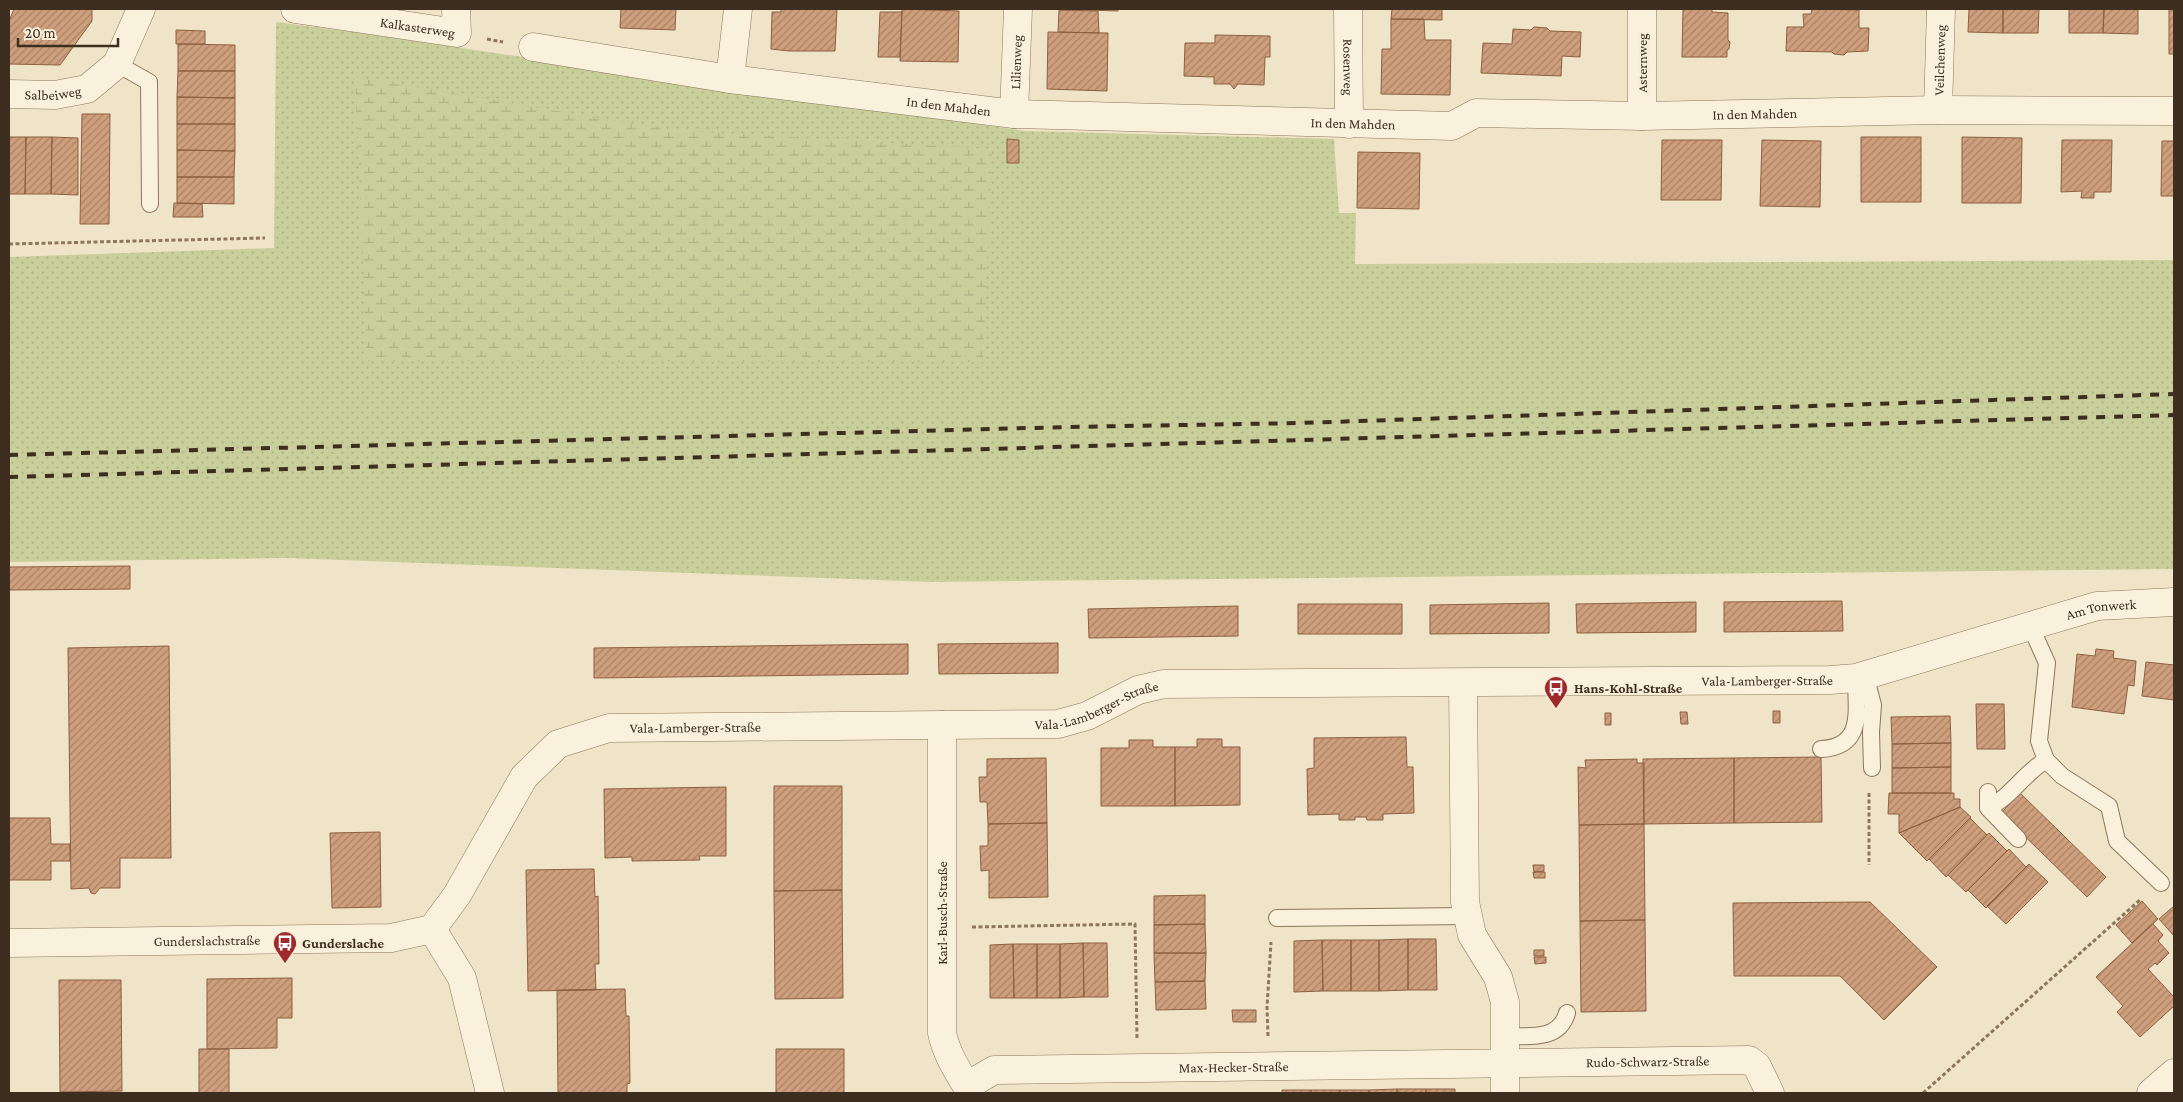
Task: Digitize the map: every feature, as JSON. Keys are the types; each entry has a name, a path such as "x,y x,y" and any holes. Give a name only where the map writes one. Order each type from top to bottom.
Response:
{"street":[{"name":"Salbeiweg","path":"9,94 54,95 87,89 116,64 141,9"},
{"name":"Kalkasterweg","path":"295,9 456,21"},
{"path":"730,79 738,9"},
{"name":"Lilienweg","path":"1014,114 1018,9"},
{"name":"Rosenweg","path":"1348,9 1349,124"},
{"name":"Asternweg","path":"1642,9 1642,116"},
{"name":"Veilchenweg","path":"1938,110 1941,9"},
{"name":"In den Mahden","path":"533,47 730,79 1014,114 1452,126 1476,113 1642,116 1938,110 2174,111"},
{"name":"Am Tonwerk","path":"2030,625 2097,606 2174,602"},
{"name":"Vala-Lamberger-Straße","path":"432,929 457,895 524,777 558,744 609,728 1058,724 1087,716 1138,690 1164,684 1830,680 1860,676 2030,625"},
{"path":"1463,683 1465,902 1472,935 1498,977 1505,1002 1505,1093"},
{"name":"Karl-Busch-Straße","path":"942,725 942,1033 945,1046 969,1090"},
{"path":"432,929 462,978 490,1093"},
{"name":"Gunderslachstraße","path":"9,942 391,938 432,929"},
{"name":"Rudo-Schwarz-Straße","path":"1505,1064 1749,1060 1758,1066 1770,1093"},
{"name":"Max-Hecker-Straße","path":"969,1090 994,1070 1505,1064"},
{"path":"2151,1093 2174,1073"}],"lane":[{"path":"116,64 148,82 150,204"},
{"path":"2030,625 2047,663 2039,741 2046,760 2062,776 2109,806 2117,841 2160,882"},
{"path":"1821,749 1831,748 1844,743 1854,733 1857,720 1860,676"},
{"path":"1860,676 1873,705 1874,720 1871,732 1872,765"},
{"path":"2018,839 1988,800 2000,802 2032,769 2046,760"},
{"path":"1277,918 1468,916"},
{"path":"1505,1036 1545,1036 1565,1022 1568,1013"}],"path":[{"path":"456,21 533,47"},
{"path":"9,244 265,238"},
{"path":"1869,865 1869,768 1872,765"},
{"path":"1923,1093 2160,882"},
{"path":"1268,1066 1267,1008 1272,932 1277,918"},
{"path":"941,927 1135,924 1137,1068"}],"green space":[{"path":"276,22 1025,131 1334,139 1339,213 1356,213 1355,264 2174,260 2174,569 932,582 286,558 9,562 9,257 274,248"},
{"path":"355,77 670,130 992,149 983,362 367,361"}],"building":[{"path":"14,9 92,9 92,21 60,65 9,64 9,21"},
{"path":"621,9 676,9 675,30 620,28"},
{"path":"781,9 837,9 835,51 771,49 772,12 781,12"},
{"path":"902,9 959,11 958,62 900,61"},
{"path":"1059,9 1118,9 1118,11"},
{"path":"1392,9 1442,9 1442,20 1391,19"},
{"path":"1683,9 1712,9 1712,12 1728,13 1728,40 1730,42 1727,57 1682,57"},
{"path":"1812,9 1859,10 1859,28 1869,28 1868,51 1847,52 1844,55 1832,52 1786,51 1787,27 1804,27 1803,14 1811,14"},
{"path":"1969,9 2003,9 2003,33 1968,32"},
{"path":"2003,9 2039,9 2038,33 2003,33"},
{"path":"2069,9 2104,9 2103,33 2069,33"},
{"path":"2104,9 2138,9 2138,34 2103,33"},
{"path":"2169,9 2174,9 2174,54 2169,54"},
{"path":"1059,10 1098,11 1099,33 1058,32"},
{"path":"880,12 902,12 900,57 878,57"},
{"path":"1391,19 1424,19 1425,40 1451,40 1450,95 1381,94 1382,49 1391,49"},
{"path":"1534,27 1547,28 1550,31 1581,32 1580,57 1562,56 1561,76 1481,73 1483,43 1512,44 1513,29 1531,30"},
{"path":"176,30 205,31 205,44 176,44"},
{"path":"1048,32 1108,33 1107,91 1047,89"},
{"path":"1215,35 1270,36 1270,57 1265,57 1264,85 1238,84 1234,89 1230,84 1214,84 1214,77 1184,76 1185,43 1215,43"},
{"path":"178,44 235,45 235,71 178,71"},
{"path":"178,71 235,71 235,98 177,97"},
{"path":"177,97 235,98 235,124 177,124"},
{"path":"82,114 110,114 109,224 80,224"},
{"path":"177,124 235,124 235,151 177,150"},
{"path":"9,137 26,137 25,194 9,194"},
{"path":"26,137 52,137 51,194 25,194"},
{"path":"52,137 78,138 78,195 51,194"},
{"path":"1861,137 1921,137 1921,202 1861,202"},
{"path":"1962,137 2022,138 2021,203 1962,203"},
{"path":"1007,139 1019,140 1019,163 1007,163"},
{"path":"1662,140 1722,140 1721,200 1661,200"},
{"path":"1762,140 1821,141 1820,207 1760,206"},
{"path":"2062,140 2112,140 2111,192 2094,192 2094,198 2081,198 2082,191 2061,192"},
{"path":"2162,141 2174,141 2174,196 2161,196"},
{"path":"177,150 235,151 234,177 177,177"},
{"path":"1358,152 1420,153 1419,209 1357,208"},
{"path":"177,177 234,177 234,204 177,203"},
{"path":"174,203 202,204 203,217 173,217"},
{"path":"130,566 130,589 9,590 9,567"},
{"path":"1842,601 1843,631 1724,632 1724,602"},
{"path":"1696,602 1696,632 1577,633 1576,604"},
{"path":"1549,603 1549,633 1430,634 1430,605"},
{"path":"1298,604 1402,604 1402,634 1298,634"},
{"path":"1238,606 1238,636 1089,638 1088,609"},
{"path":"1058,643 1058,673 939,674 938,644"},
{"path":"908,644 908,674 594,678 594,648"},
{"path":"169,646 171,858 120,858 120,888 100,888 95,894 91,893 89,888 71,889 68,648"},
{"path":"2096,649 2114,651 2113,658 2136,661 2134,686 2128,685 2124,714 2072,707 2077,654 2095,656"},
{"path":"2146,662 2174,665 2174,700 2142,696"},
{"path":"1976,704 2004,704 2005,749 1977,749"},
{"path":"1773,711 1780,711 1780,723 1773,723"},
{"path":"1680,712 1687,712 1688,724 1681,724"},
{"path":"1605,713 1611,713 1611,725 1605,725"},
{"path":"1950,716 1951,743 1892,744 1891,717"},
{"path":"1406,737 1407,767 1413,767 1414,813 1383,814 1383,820 1367,820 1366,817 1355,817 1355,820 1339,820 1339,814 1308,815 1307,769 1314,768 1314,738"},
{"path":"1197,739 1222,739 1222,747 1240,747 1240,805 1175,806 1175,747 1197,747"},
{"path":"1129,740 1153,740 1153,747 1175,747 1175,806 1101,806 1101,748 1129,748"},
{"path":"1951,743 1951,767 1892,768 1892,744"},
{"path":"1821,757 1822,822 1734,823 1734,758"},
{"path":"1046,758 1047,823 988,824 987,802 980,802 979,777 987,777 987,759"},
{"path":"1734,758 1734,823 1644,824 1643,759"},
{"path":"1637,759 1637,763 1644,763 1644,824 1579,825 1578,767 1586,768 1585,760"},
{"path":"1951,767 1951,793 1892,793 1892,768"},
{"path":"774,786 842,786 842,890 774,891"},
{"path":"726,787 726,856 699,856 700,860 632,861 632,857 605,858 604,789"},
{"path":"1889,793 1954,793 1954,799 1960,799 1960,807 1899,833 1899,814 1888,814"},
{"path":"2020,793 2106,877 2087,897 2001,813"},
{"path":"1960,807 1971,817 1927,861 1899,833"},
{"path":"9,818 50,818 51,844 70,844 70,861 51,861 51,880 9,880"},
{"path":"1970,818 1987,835 1946,877 1929,859"},
{"path":"1047,823 1048,897 989,898 989,870 981,871 980,846 988,846 988,824"},
{"path":"1644,824 1645,920 1580,921 1579,825"},
{"path":"380,832 381,907 332,908 330,833"},
{"path":"1989,833 2007,851 1966,892 1948,875"},
{"path":"2009,849 2026,867 1986,908 1968,890"},
{"path":"2029,864 2048,882 2006,924 1987,906"},
{"path":"1533,865 1544,865 1544,871 1534,872"},
{"path":"594,869 595,897 598,896 599,964 595,964 596,990 528,991 526,870"},
{"path":"1533,872 1545,872 1545,878 1534,878"},
{"path":"842,890 843,998 775,999 774,891"},
{"path":"1205,895 1205,924 1154,925 1154,896"},
{"path":"2142,901 2158,919 2132,943 2116,925"},
{"path":"1870,902 1937,967 1884,1020 1840,976 1734,976 1733,903"},
{"path":"2174,906 2174,936 2159,919"},
{"path":"1645,920 1646,1011 1581,1012 1580,921"},
{"path":"1205,924 1206,953 1154,953 1154,925"},
{"path":"2153,924 2163,935 2158,941 2169,953 2157,965 2155,963 2148,969 2174,997 2174,1006 2140,1037 2117,1012 2123,1006 2096,977"},
{"path":"1408,939 1436,939 1437,990 1408,990"},
{"path":"1408,939 1408,990 1379,991 1379,940"},
{"path":"1322,940 1351,940 1351,991 1323,991"},
{"path":"1322,940 1323,991 1294,992 1294,941"},
{"path":"1351,940 1379,940 1379,991 1351,991"},
{"path":"1083,943 1107,943 1108,997 1084,997"},
{"path":"1083,943 1084,997 1060,998 1060,944"},
{"path":"1013,944 1037,944 1037,998 1014,998"},
{"path":"1013,944 1014,998 990,998 990,945"},
{"path":"1037,944 1060,944 1060,998 1037,998"},
{"path":"1534,950 1544,950 1544,956 1534,956"},
{"path":"1154,953 1206,953 1205,981 1155,982"},
{"path":"1534,957 1546,957 1546,963 1535,964"},
{"path":"292,978 292,1018 277,1018 277,1048 207,1049 207,979"},
{"path":"59,980 121,980 122,1091 60,1092"},
{"path":"1205,981 1206,1009 1156,1010 1155,982"},
{"path":"625,989 626,1016 629,1016 630,1083 627,1084 627,1093 558,1093 557,990"},
{"path":"1232,1010 1256,1010 1256,1022 1233,1022"},
{"path":"199,1049 229,1049 229,1093 199,1093"},
{"path":"776,1049 844,1049 844,1093 776,1093"},
{"path":"1397,1089 1397,1093 1369,1093 1369,1090"},
{"path":"1397,1089 1426,1089 1426,1093 1397,1093"},
{"path":"1426,1089 1455,1089 1455,1093 1426,1093"},
{"path":"1282,1090 1311,1090 1311,1093 1282,1093"},
{"path":"1311,1090 1340,1090 1340,1093 1311,1093"},
{"path":"1340,1090 1369,1090 1369,1093 1340,1093"}],"railway":[{"path":"9,455 1068,427 1300,423 2174,394"},
{"path":"9,477 2174,415"}],"place":[{"name":"Hans-Kohl-Straße","path":"1556,709"},
{"name":"Gunderslache","path":"285,964"}]}
